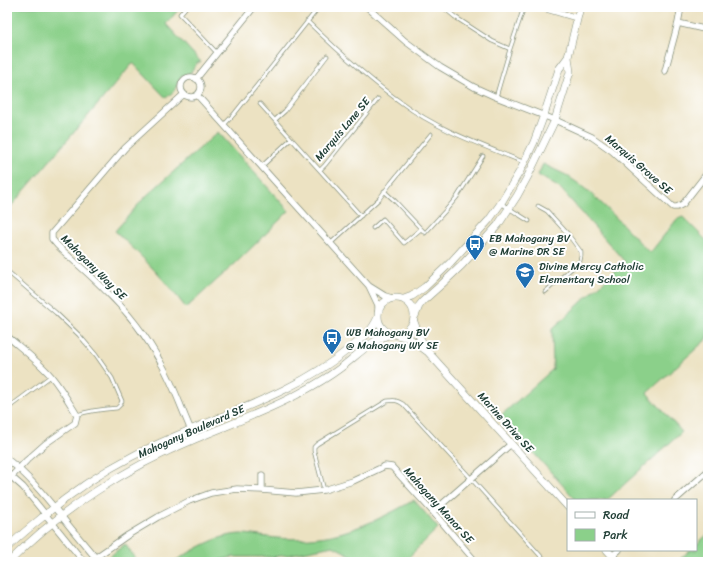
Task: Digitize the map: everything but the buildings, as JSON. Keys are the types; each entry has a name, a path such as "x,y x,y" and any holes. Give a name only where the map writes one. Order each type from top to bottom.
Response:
{"street":[{"path":"196,79 254,7"},
{"name":"Marquis Grove SE","path":"367,7 405,41 440,67 474,87 544,115 592,137 612,151 673,207 683,204 708,172"},
{"path":"540,7 577,18"},
{"path":"369,286 378,305 380,326 387,332 394,334 403,333 411,327 423,301 462,265 498,225 528,176 555,120 570,72 568,57 580,7"},
{"path":"665,71 682,7"},
{"path":"678,23 708,30"},
{"path":"404,299 412,296 425,287 440,273 489,220 501,203 510,189 534,142 559,69 568,57"},
{"path":"191,78 196,79 201,87 199,93 195,96 189,97 184,94 182,85 185,80 191,78"},
{"name":"Mahogany Way SE","path":"184,94 125,148 52,233 52,239 57,246 107,291 125,311 142,334 158,357 170,380 195,439"},
{"path":"197,95 369,286 385,296 404,299 412,306 414,311 414,319"},
{"path":"378,314 381,305 392,298"},
{"name":"Mahogany Boulevard SE","path":"7,548 54,506 111,468 151,447 191,429 275,395 302,381 337,359 369,333 374,326 378,314"},
{"name":"Marine Drive SE","path":"414,319 420,338 428,352"},
{"name":"Mahogany Boulevard SE","path":"9,562 61,516 118,478 195,439 265,410 301,393 338,370 375,341 383,336 394,334"},
{"name":"Marine Drive SE","path":"394,334 409,338 428,352 567,506"},
{"path":"7,336 51,376 77,415 75,423 45,444 19,468 9,474 23,487 84,562"},
{"path":"433,512 511,444"},
{"path":"7,459 19,468 54,506 95,557"},
{"name":"Mahogany Manor SE","path":"89,562 128,535 158,517 189,501 211,493 237,489 296,493 324,490 353,481 385,466 392,467 433,512 473,561"},
{"path":"676,499 708,471"},
{"path":"262,475 262,490"},
{"path":"608,551 618,562"},
{"path":"612,556 618,551"}],"lane":[{"path":"186,7 180,14 217,53"},
{"path":"224,125 319,7"},
{"path":"443,7 492,41 510,49"},
{"path":"496,97 524,7"},
{"path":"307,21 367,76 403,104 430,121 524,163"},
{"path":"275,120 285,110 327,56"},
{"name":"Marquis Lane SE","path":"320,170 378,100"},
{"name":"Marquis Lane SE","path":"260,104 361,216"},
{"path":"330,243 379,199 431,134"},
{"path":"261,167 291,139"},
{"path":"384,191 396,201 425,233 457,196 483,156"},
{"path":"501,203 529,221"},
{"path":"538,206 552,216 581,252 580,261 545,292"},
{"path":"372,228 382,219 404,243 421,229"},
{"path":"7,271 79,335 96,355 112,378 122,400 120,405 117,408 85,412 77,415"},
{"path":"7,410 51,376"},
{"path":"324,490 314,447 387,401 398,400 471,478 546,562"},
{"path":"7,401 12,405"},
{"path":"606,562 612,556"}],"green space":[{"path":"7,7 181,7 166,24 201,62 197,63 190,73 179,79 175,90 166,98 133,63 7,211"},
{"path":"218,132 289,211 238,261 186,308 152,268 115,231 145,197"},
{"path":"543,164 566,175 578,183 600,201 650,253 677,219 683,217 708,242 708,338 647,393 682,432 608,499 575,499 512,429 498,418 553,369 552,329 625,262 561,189 538,175"},
{"path":"414,500 438,528 404,562 364,562 333,546 272,557 233,557 212,562 173,562 214,540 232,535 244,534 292,539 332,535 354,529 394,511"},
{"path":"708,534 708,562 677,562 689,551 697,551 697,544"},
{"path":"125,544 138,562 103,562"}],"place":[{"name":"EB Mahogany BV @ Marine DR SE","path":"475,261"},
{"name":"Divine Mercy Catholic Elementary School","path":"525,289"},
{"name":"WB Mahogany BV @ Mahogany WY SE","path":"332,355"}]}
